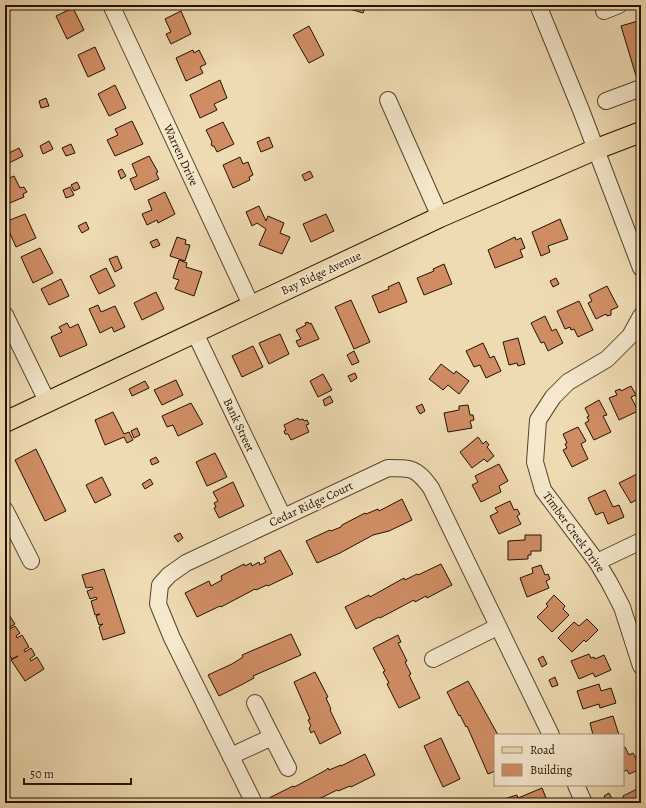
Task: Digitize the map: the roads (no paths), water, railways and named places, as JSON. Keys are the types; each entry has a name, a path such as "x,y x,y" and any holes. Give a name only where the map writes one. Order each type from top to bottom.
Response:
{"main road":[{"name":"Bay Ridge Avenue","path":"5,422 46,401 195,333 440,217 594,150 641,132"}],"street":[{"name":"Warren Drive","path":"112,5 252,305"},
{"path":"538,5 581,110 594,150 641,268"},
{"path":"604,11 619,5"},
{"path":"606,101 641,88"},
{"path":"388,100 440,217"},
{"path":"5,315 46,401"},
{"name":"Timber Creek Drive","path":"641,316 630,336 607,359 568,382 553,397 538,420 535,462 543,490 598,562 622,607 641,666"},
{"name":"Bank Street","path":"195,333 283,517"},
{"name":"Cedar Ridge Court","path":"254,803 172,638 158,604 160,585 169,575 186,563 388,468 405,468 419,472 431,488 497,627 550,734"},
{"path":"5,510 31,561"},
{"path":"598,562 641,541"},
{"path":"433,659 497,627"},
{"path":"255,703 288,768"},
{"path":"231,756 272,737"},
{"path":"576,786 584,803"}]}
